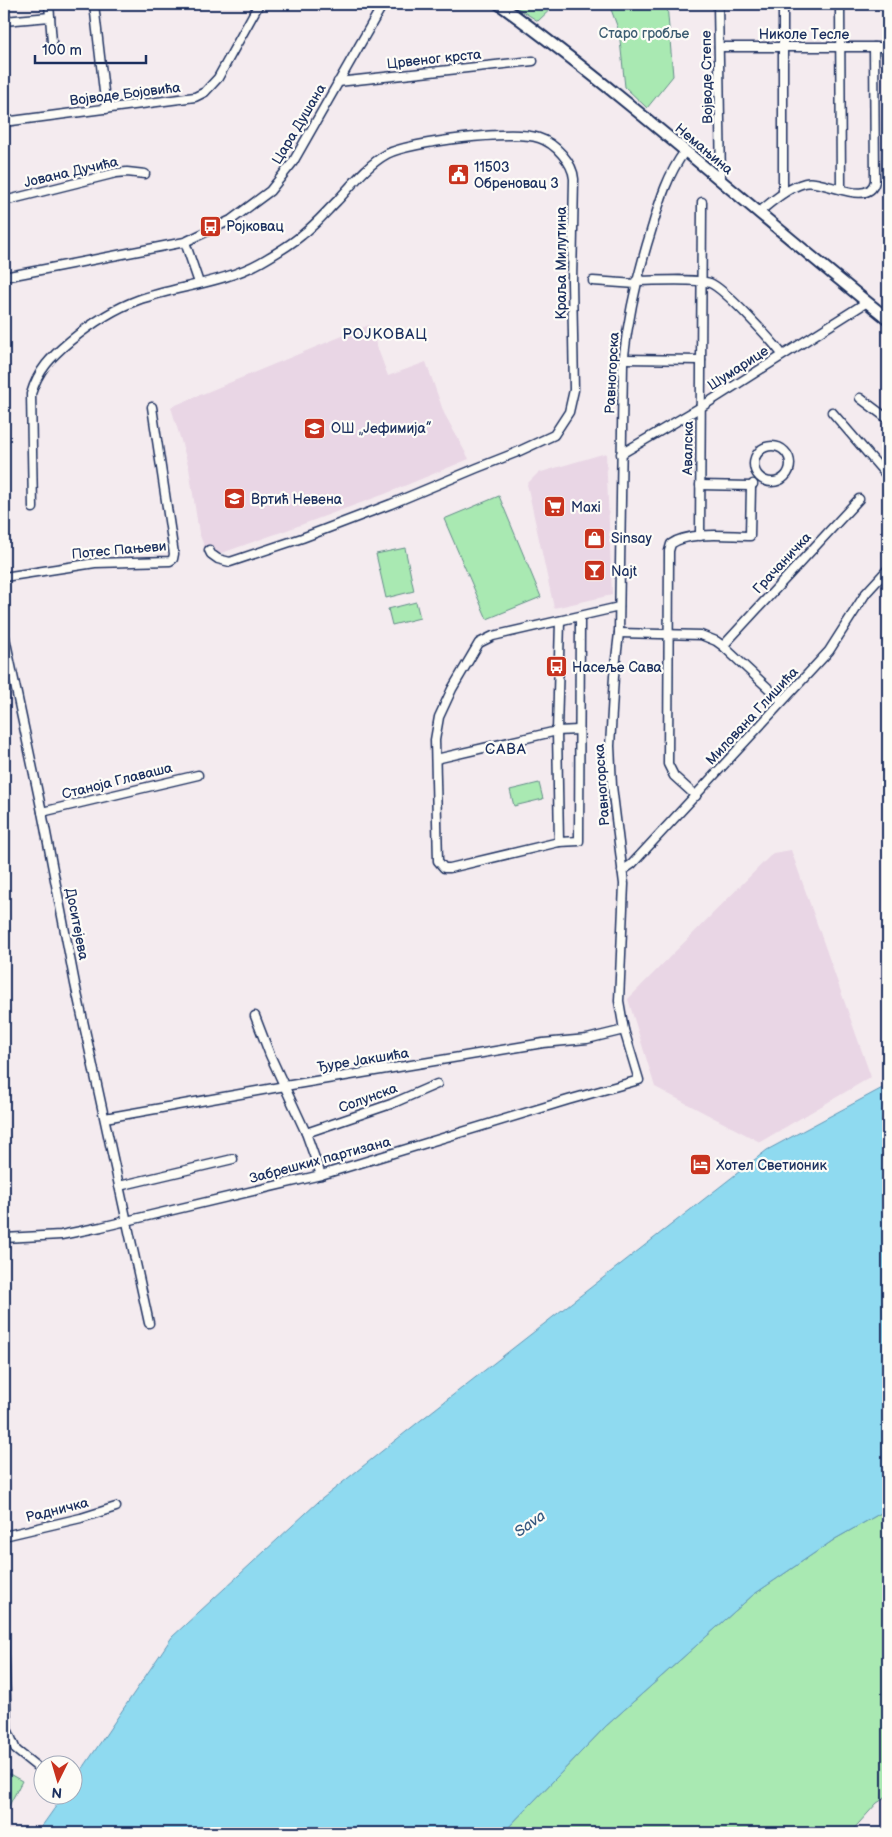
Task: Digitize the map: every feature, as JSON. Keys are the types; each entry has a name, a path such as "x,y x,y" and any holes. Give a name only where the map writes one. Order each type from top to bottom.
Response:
{"street":[{"path":"49,4 52,42"},
{"path":"94,4 106,109"},
{"name":"Војводе Бојовића","path":"4,122 195,97 205,92 218,78 260,4"},
{"name":"Цара Душана","path":"4,277 185,242 231,220 270,191 293,162 383,4"},
{"name":"Немањина","path":"500,4 551,42 721,180 888,319"},
{"name":"Војводе Степе","path":"718,4 721,180"},
{"path":"783,4 783,193"},
{"path":"840,4 841,189"},
{"path":"4,21 50,17"},
{"name":"Николе Тесле","path":"719,47 888,47"},
{"path":"759,212 783,193 810,182 852,193 863,193 871,190 874,186 874,47"},
{"name":"Црвеног крста","path":"338,82 533,61"},
{"name":"Краља Милутина","path":"33,508 31,394 36,378 44,366 63,347 89,326 108,314 138,300 226,276 258,264 292,243 319,219 371,166 386,155 403,148 447,140 514,134 541,138 550,143 573,171 574,390 569,412 554,434 515,453 391,504 275,547 230,562 218,559 209,550"},
{"name":"Равногорска","path":"638,1082 639,1078 624,1030 619,1001 624,899 612,786 610,746 614,676 619,633 624,358 636,283 664,187 675,165 685,151"},
{"name":"Јована Дучића","path":"4,201 116,173 133,172 145,174"},
{"name":"Авалска","path":"700,536 702,202"},
{"path":"185,242 199,283"},
{"path":"592,281 636,283 701,282 713,284 725,292 782,354"},
{"name":"Шумарице","path":"622,454 701,407 867,302"},
{"path":"624,358 701,360"},
{"path":"860,398 888,419"},
{"name":"Потес Пањеви","path":"4,577 96,562 173,559 174,554 152,407"},
{"path":"832,412 888,477"},
{"path":"769,446 775,446 785,451 788,455 790,467 785,477 775,482 769,482 759,476 756,472 754,461 759,451 769,446"},
{"path":"696,796 674,776 668,764 669,551 671,544 684,538 700,536 750,536 751,486 759,476"},
{"path":"700,485 751,486"},
{"name":"Грачаничка","path":"723,646 859,499"},
{"name":"Милована Глишића","path":"622,870 632,864 829,651 866,593 888,569"},
{"name":"Равногорска","path":"580,617 579,842 560,842 444,868 438,861 435,740 439,717 452,689 479,643 487,638 619,608"},
{"path":"560,621 557,730 560,842"},
{"name":"Доситејева","path":"4,633 42,812 75,984 149,1323"},
{"path":"619,633 701,635 716,640 782,701"},
{"name":"Равногорска","path":"436,759 557,730 578,730"},
{"name":"Станоја Главаша","path":"42,812 198,775"},
{"path":"255,1016 270,1055 306,1133 321,1175"},
{"name":"Ђуре Јакшића","path":"105,1118 543,1042 587,1039 624,1030"},
{"name":"Забрешких партизана","path":"4,1238 29,1238 61,1234 321,1175 568,1100 638,1082"},
{"name":"Солунска","path":"306,1133 391,1104 437,1084"},
{"path":"119,1186 233,1159"},
{"name":"Радничка","path":"4,1536 82,1518 116,1507"},
{"path":"4,1639 7,1729 16,1750 32,1763"}],"shaded area":[{"name":"ОШ „Јефимија”","path":"369,325 388,376 426,362 444,413 469,459 385,494 219,554 213,548 206,551 199,533 189,468 171,407"},
{"path":"606,453 612,595 554,608 527,484 538,473"},
{"path":"791,850 871,1077 760,1142 655,1087 628,999 773,853"}],"green space":[{"path":"511,4 556,4 538,21"},
{"name":"Старо гробље","path":"609,4 667,4 673,76 647,108 625,87 619,31"},
{"path":"499,496 541,597 487,619 444,519"},
{"path":"405,548 414,591 386,598 376,554"},
{"path":"416,602 420,618 392,625 388,609"},
{"path":"539,783 543,799 514,806 510,790"},
{"path":"888,1509 888,1796 877,1803 850,1833 503,1833 606,1726 753,1595 835,1539"},
{"path":"4,1771 22,1781 4,1815"}],"water":[{"name":"Sava","path":"888,1085 888,1509 835,1539 753,1595 606,1726 503,1833 37,1833 58,1804 82,1804 82,1770 172,1637 318,1502 767,1150"}],"place":[{"name":"11503 Обреновац 3","path":"458,175"},
{"name":"Ројковац","path":"210,226"},
{"name":"ОШ „Јефимија”","path":"315,428"},
{"name":"Вртић Невена","path":"235,499"},
{"name":"Maxi","path":"555,507"},
{"name":"Sinsay","path":"595,538"},
{"name":"Najt","path":"595,571"},
{"name":"Насеље Сава","path":"556,667"},
{"name":"Хотел Светионик","path":"700,1165"}],"district":[{"name":"РОЈКОВАЦ","path":"385,334"},
{"name":"САВА","path":"506,749"}]}
